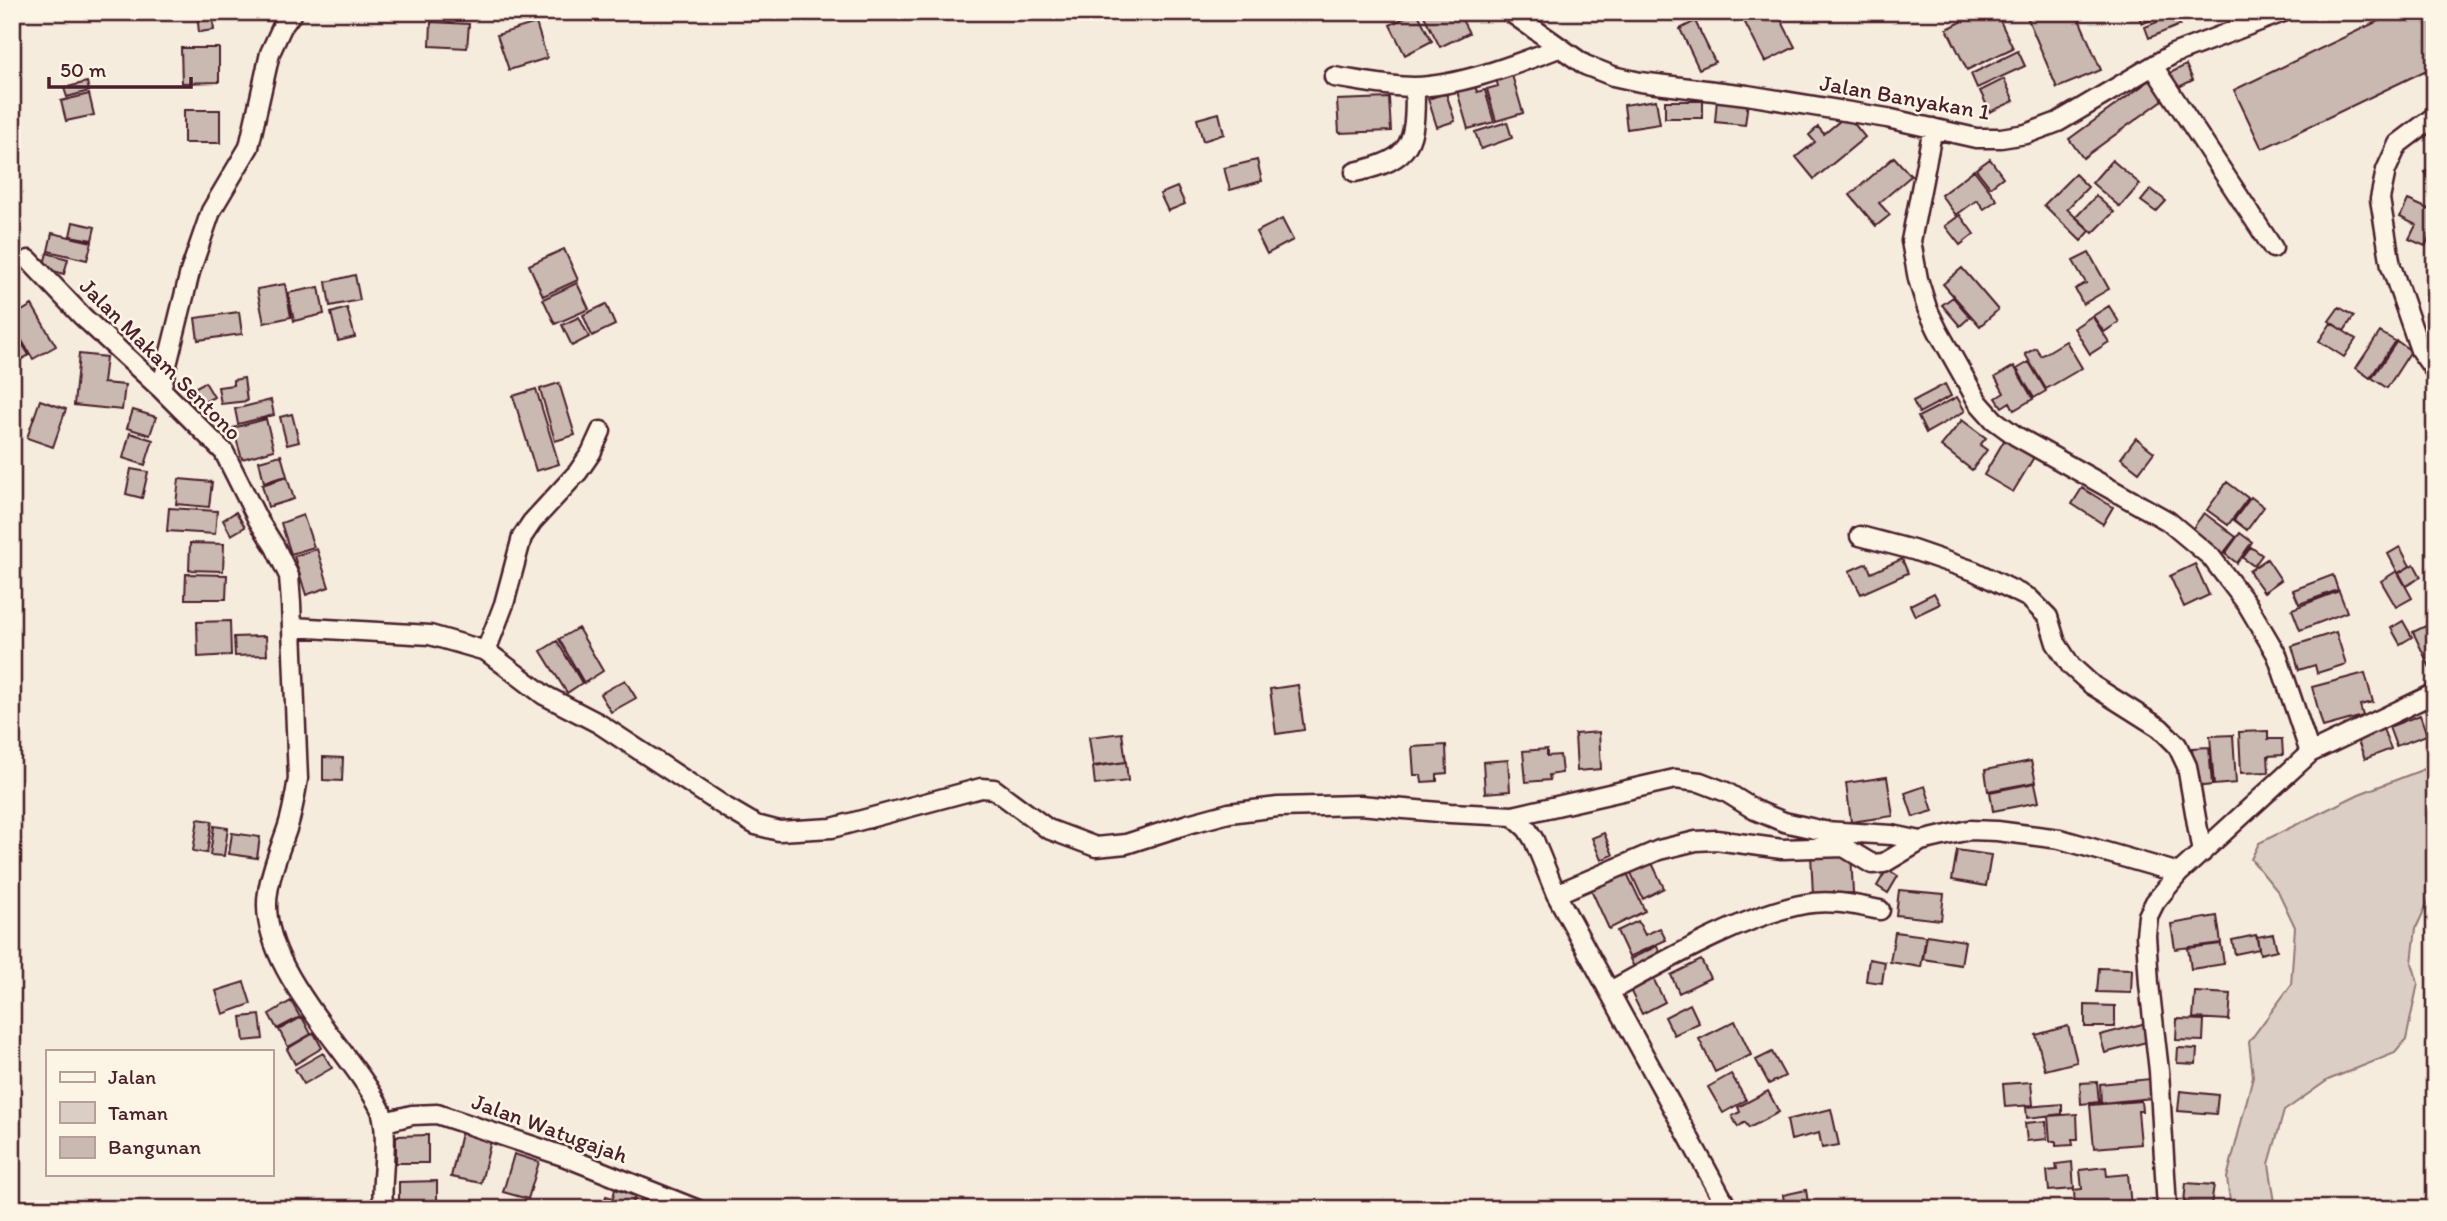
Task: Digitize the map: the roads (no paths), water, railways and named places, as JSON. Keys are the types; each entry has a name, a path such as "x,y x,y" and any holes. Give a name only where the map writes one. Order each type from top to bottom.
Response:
{"street":[{"path":"161,389 198,248 211,211 249,147 270,53 282,27 293,12"},
{"name":"Jalan Banyakan 1","path":"1510,12 1585,65 1613,76 1640,82 1747,94 1976,138 2026,134 2058,122 2172,54 2283,12"},
{"path":"1334,78 1415,87 1491,71 1559,48"},
{"path":"2152,66 2273,248"},
{"path":"1355,172 1380,167 1399,156 1412,140 1415,87"},
{"path":"2435,116 2398,145 2386,170 2379,199 2391,266 2420,350 2435,371"},
{"path":"1933,128 1911,241 1927,308 1978,402 1994,420 2015,436 2168,521 2211,557 2247,604 2277,655 2310,753"},
{"name":"Jalan Makam Sentono","path":"29,260 82,316 224,452 289,576 298,779 292,813 268,893 267,914 282,960 296,985 377,1100 385,1122 383,1209"},
{"path":"486,651 504,604 522,537 532,522 578,472 601,431"},
{"path":"1860,536 1974,570 2029,598 2048,617 2056,643 2071,666 2092,685 2160,728 2177,746 2187,766 2202,853"},
{"path":"292,627 430,635 486,651 544,695 598,723 727,808 756,825 779,831 805,831 844,825 981,788 994,789 1048,829 1096,847 1112,847 1229,813 1278,807 1360,805 1513,816 1675,779 1700,782 1726,792 1755,810 1784,822 1824,831 1892,835 1921,841"},
{"path":"2167,1209 2159,1071 2146,935 2148,916 2155,902 2179,873 2310,753 2435,693"},
{"path":"1513,816 1534,840 1556,894 1728,1209"},
{"path":"1556,894 1659,850 1696,841 1716,840 1782,849 1844,847 1872,864 1884,863 1921,841 1969,830 2060,839 2179,873"},
{"path":"1610,990 1709,940 1758,918 1794,907 1841,903 1880,910"},
{"name":"Jalan Watugajah","path":"385,1122 412,1115 437,1114 563,1156 696,1209"}]}
